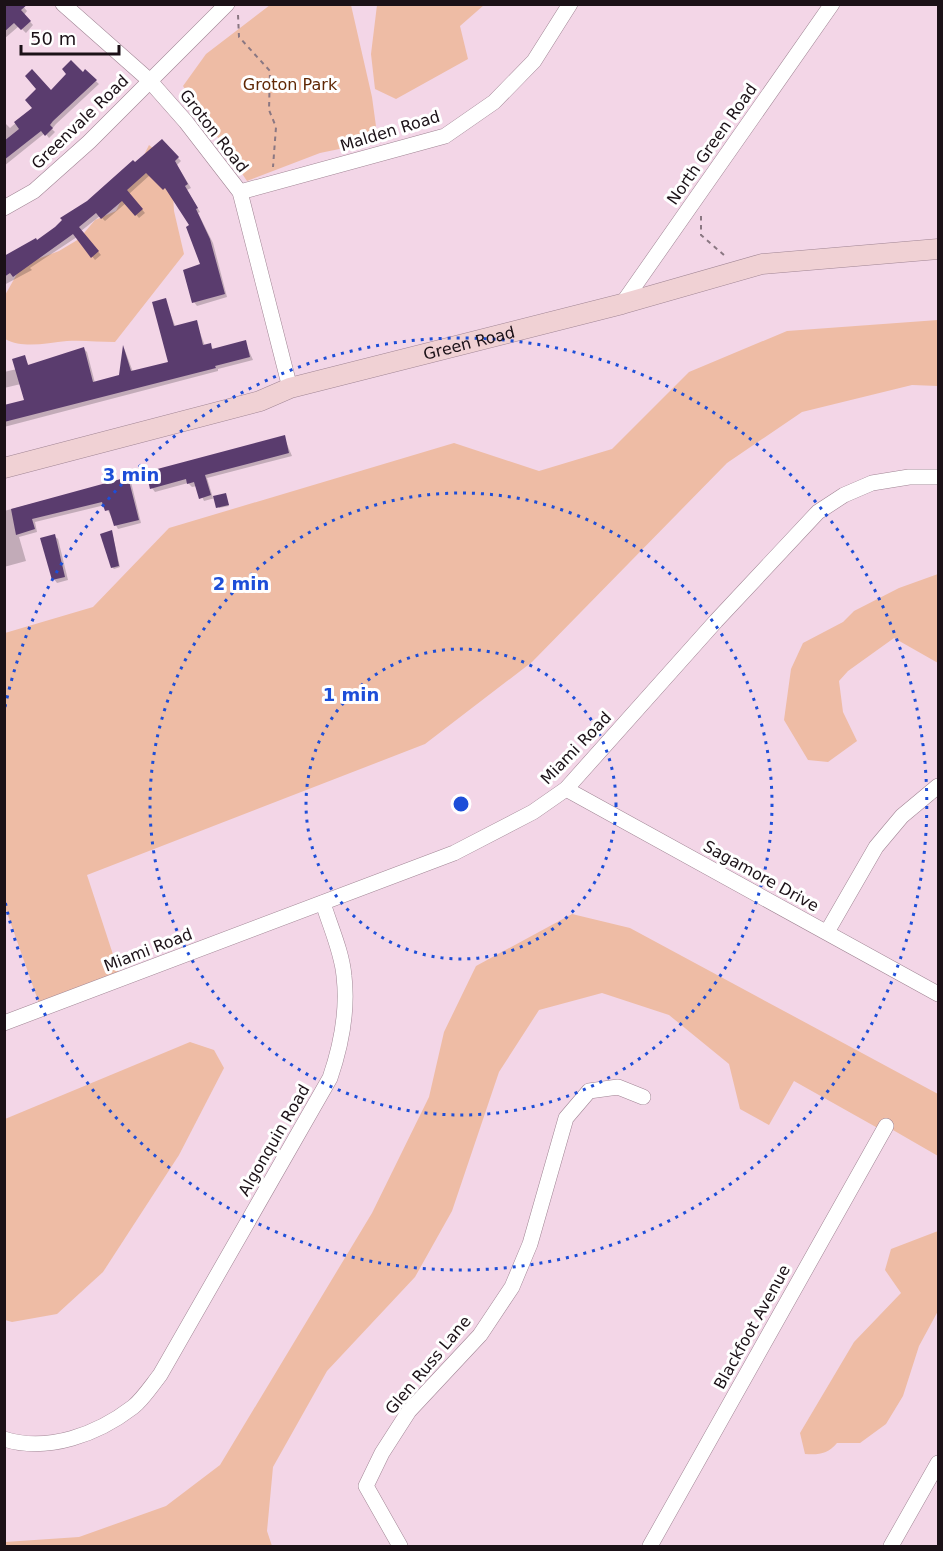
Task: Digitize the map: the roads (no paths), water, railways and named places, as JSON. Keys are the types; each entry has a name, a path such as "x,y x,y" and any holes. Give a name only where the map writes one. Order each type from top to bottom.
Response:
{"main road":[{"name":"Green Road","path":"4,468 260,401 290,388 622,304 762,264 939,249"}],"street":[{"name":"Groton Road","path":"63,4 149,80 186,122 240,192 290,388"},
{"name":"Malden Road","path":"240,192 445,136 494,102 534,61 570,4"},
{"name":"North Green Road","path":"622,304 832,4"},
{"name":"Greenvale Road","path":"4,208 34,191 89,142 149,80 232,10"},
{"name":"Miami Road","path":"4,1023 323,903 495,834 566,789 716,621 818,512 844,495 872,483 909,477 939,477"},
{"path":"827,932 876,847 902,816 939,786"},
{"name":"Sagamore Drive","path":"566,789 939,994"},
{"name":"Algonquin Road","path":"4,1439 56,1442 96,1432 134,1406 160,1375 330,1078 338,1053 343,1024 344,975 323,903"},
{"name":"Glen Russ Lane","path":"400,1546 366,1486 382,1453 409,1412 480,1335 512,1287 530,1244 566,1118 589,1091 618,1087 643,1097"},
{"name":"Blackfoot Avenue","path":"650,1546 886,1126"},
{"path":"891,1546 939,1463"}],"park label":[{"name":"Groton Park","path":"290,84"}]}
